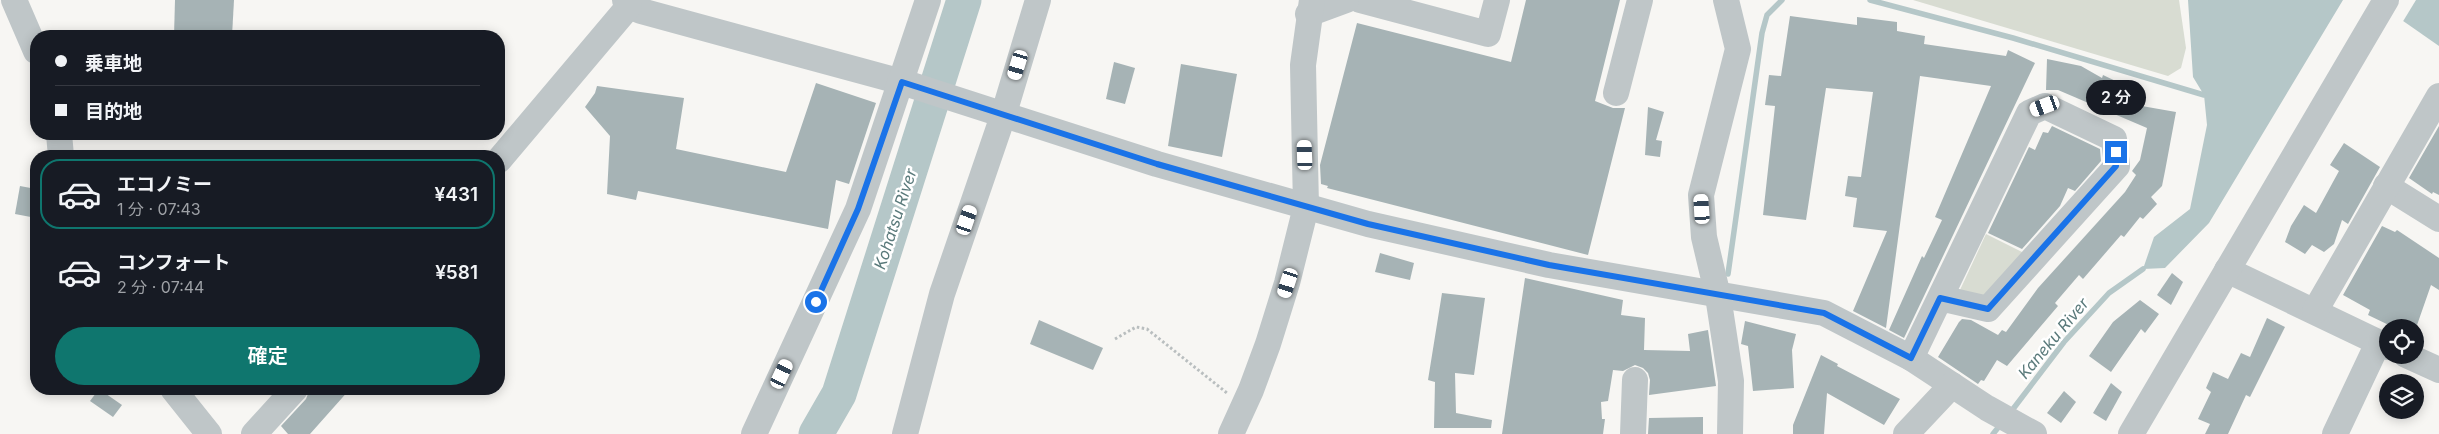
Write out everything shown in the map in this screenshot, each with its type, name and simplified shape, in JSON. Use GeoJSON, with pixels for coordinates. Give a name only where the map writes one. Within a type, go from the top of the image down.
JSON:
{"type":"FeatureCollection","features":[{"type":"Feature","properties":{"kind":"street"},"geometry":{"type":"LineString","coordinates":[[14,0],[30,37]]}},
{"type":"Feature","properties":{"kind":"street"},"geometry":{"type":"LineString","coordinates":[[754,434],[858,209],[910,84],[928,0]]}},
{"type":"Feature","properties":{"kind":"street"},"geometry":{"type":"LineString","coordinates":[[905,434],[993,110],[1038,0]]}},
{"type":"Feature","properties":{"kind":"street"},"geometry":{"type":"LineString","coordinates":[[1231,434],[1251,390],[1268,344],[1288,283],[1306,208],[1303,64],[1310,7],[1346,0]]}},
{"type":"Feature","properties":{"kind":"street"},"geometry":{"type":"LineString","coordinates":[[1374,2],[1441,10],[1488,34],[1497,0]]}},
{"type":"Feature","properties":{"kind":"street"},"geometry":{"type":"LineString","coordinates":[[1616,93],[1640,0]]}},
{"type":"Feature","properties":{"kind":"street"},"geometry":{"type":"LineString","coordinates":[[1726,0],[1738,49],[1701,195],[1704,237],[1718,296],[1732,381],[1730,434]]}},
{"type":"Feature","properties":{"kind":"street"},"geometry":{"type":"LineString","coordinates":[[505,153],[627,3],[640,11],[910,84],[1157,164],[1306,208],[1492,254],[1718,296],[1824,313],[1911,358],[2034,434]]}},
{"type":"Feature","properties":{"kind":"street"},"geometry":{"type":"LineString","coordinates":[[2131,434],[2381,9]]}},
{"type":"Feature","properties":{"kind":"street"},"geometry":{"type":"LineString","coordinates":[[2315,311],[2439,96]]}},
{"type":"Feature","properties":{"kind":"street"},"geometry":{"type":"LineString","coordinates":[[1911,358],[2029,113],[2045,106],[2114,139],[2116,166],[1988,309],[1940,298]]}},
{"type":"Feature","properties":{"kind":"street"},"geometry":{"type":"LineString","coordinates":[[2386,186],[2439,219]]}},
{"type":"Feature","properties":{"kind":"street"},"geometry":{"type":"LineString","coordinates":[[2227,270],[2379,343]]}},
{"type":"Feature","properties":{"kind":"street"},"geometry":{"type":"LineString","coordinates":[[2335,434],[2379,352]]}},
{"type":"Feature","properties":{"kind":"street"},"geometry":{"type":"LineString","coordinates":[[2424,363],[2439,370]]}},
{"type":"Feature","properties":{"kind":"street"},"geometry":{"type":"LineString","coordinates":[[1633,434],[1635,380]]}},
{"type":"Feature","properties":{"kind":"street"},"geometry":{"type":"LineString","coordinates":[[1906,434],[1952,385]]}},
{"type":"Feature","properties":{"kind":"street"},"geometry":{"type":"LineString","coordinates":[[178,395],[209,434]]}},
{"type":"Feature","properties":{"kind":"street"},"geometry":{"type":"LineString","coordinates":[[254,434],[290,395]]}},
{"type":"Feature","properties":{"kind":"path"},"geometry":{"type":"LineString","coordinates":[[1115,339],[1136,327],[1147,329],[1243,406]]}},
{"type":"Feature","properties":{"kind":"shaded area"},"geometry":{"type":"Polygon","coordinates":[[[1913,0],[2179,0],[2186,48],[2181,68],[2168,76],[1913,0]]]}},
{"type":"Feature","properties":{"kind":"shaded area"},"geometry":{"type":"Polygon","coordinates":[[[2188,0],[2343,0],[2209,223],[2165,268],[2143,269],[2154,237],[2190,209],[2207,125],[2204,95],[2193,77],[2188,0]]]}},
{"type":"Feature","properties":{"kind":"shaded area"},"geometry":{"type":"Polygon","coordinates":[[[2373,0],[2439,0],[2439,46],[2373,0]]]}},
{"type":"Feature","properties":{"kind":"shaded area"},"geometry":{"type":"Polygon","coordinates":[[[1986,234],[2030,256],[1982,304],[1960,290],[1986,234]]]}},
{"type":"Feature","properties":{"kind":"pier"},"geometry":{"type":"Polygon","coordinates":[[[2371,0],[2416,0],[2402,23],[2371,0]]]}},
{"type":"Feature","properties":{"kind":"building"},"geometry":{"type":"Polygon","coordinates":[[[175,0],[234,0],[232,30],[174,30],[175,0]]]}},
{"type":"Feature","properties":{"kind":"building"},"geometry":{"type":"Polygon","coordinates":[[[1526,0],[1620,0],[1595,101],[1613,108],[1625,108],[1588,255],[1327,188],[1328,186],[1321,184],[1320,165],[1357,23],[1511,62],[1526,0]]]}},
{"type":"Feature","properties":{"kind":"building"},"geometry":{"type":"Polygon","coordinates":[[[1790,16],[1857,25],[1857,17],[1897,22],[1897,31],[1925,36],[1924,44],[2006,56],[2008,50],[2035,63],[1904,338],[1889,330],[1922,256],[1924,258],[1942,220],[1935,217],[1991,86],[1920,76],[1886,328],[1853,311],[1887,231],[1853,227],[1857,198],[1845,196],[1848,176],[1861,177],[1873,92],[1826,88],[1806,220],[1763,215],[1775,106],[1765,105],[1769,75],[1781,76],[1790,16]]]}},
{"type":"Feature","properties":{"kind":"building"},"geometry":{"type":"Polygon","coordinates":[[[2047,59],[2081,66],[2102,78],[2103,75],[2122,84],[2142,96],[2136,105],[2176,112],[2162,186],[2151,197],[2157,204],[2143,219],[2140,217],[2124,237],[2121,235],[2083,279],[2079,275],[2055,303],[2058,306],[2007,366],[1997,360],[1984,381],[1981,380],[1978,384],[1938,357],[1959,322],[1962,319],[1971,320],[1998,335],[2002,330],[2006,332],[2038,288],[2125,192],[2136,175],[2132,171],[2140,160],[2147,128],[2058,90],[2046,90],[2047,59]]]}},
{"type":"Feature","properties":{"kind":"building"},"geometry":{"type":"Polygon","coordinates":[[[1114,62],[1135,68],[1125,104],[1106,99],[1114,62]]]}},
{"type":"Feature","properties":{"kind":"building"},"geometry":{"type":"Polygon","coordinates":[[[1181,64],[1237,74],[1222,157],[1168,146],[1181,64]]]}},
{"type":"Feature","properties":{"kind":"building"},"geometry":{"type":"Polygon","coordinates":[[[816,83],[876,103],[849,184],[836,180],[828,229],[638,191],[636,200],[607,194],[610,136],[585,107],[595,93],[597,86],[684,98],[676,149],[786,172],[816,83]]]}},
{"type":"Feature","properties":{"kind":"building"},"geometry":{"type":"Polygon","coordinates":[[[1648,107],[1664,112],[1656,140],[1662,141],[1660,157],[1645,155],[1648,107]]]}},
{"type":"Feature","properties":{"kind":"building"},"geometry":{"type":"Polygon","coordinates":[[[2052,126],[2100,149],[2101,161],[2075,191],[2068,188],[2060,206],[2022,249],[1988,233],[2029,147],[2035,150],[2043,132],[2048,133],[2052,126]]]}},
{"type":"Feature","properties":{"kind":"building"},"geometry":{"type":"Polygon","coordinates":[[[2439,126],[2439,195],[2433,192],[2432,194],[2409,178],[2439,126]]]}},
{"type":"Feature","properties":{"kind":"building"},"geometry":{"type":"Polygon","coordinates":[[[2344,143],[2380,167],[2348,224],[2342,220],[2334,244],[2324,252],[2312,245],[2305,254],[2285,242],[2291,226],[2304,205],[2316,213],[2339,171],[2330,165],[2344,143]]]}},
{"type":"Feature","properties":{"kind":"building"},"geometry":{"type":"Polygon","coordinates":[[[20,186],[30,188],[30,217],[15,214],[20,186]]]}},
{"type":"Feature","properties":{"kind":"building"},"geometry":{"type":"Polygon","coordinates":[[[2382,226],[2395,232],[2397,230],[2439,258],[2439,290],[2431,285],[2419,319],[2379,320],[2368,315],[2370,310],[2343,295],[2382,226]]]}},
{"type":"Feature","properties":{"kind":"building"},"geometry":{"type":"Polygon","coordinates":[[[1380,253],[1414,263],[1410,280],[1375,272],[1380,253]]]}},
{"type":"Feature","properties":{"kind":"building"},"geometry":{"type":"Polygon","coordinates":[[[2172,273],[2183,282],[2171,305],[2157,295],[2172,273]]]}},
{"type":"Feature","properties":{"kind":"building"},"geometry":{"type":"Polygon","coordinates":[[[1525,278],[1623,300],[1621,315],[1645,318],[1644,350],[1690,351],[1688,334],[1708,330],[1716,386],[1649,395],[1650,380],[1648,373],[1643,368],[1635,365],[1623,371],[1613,370],[1608,401],[1601,402],[1602,419],[1605,419],[1603,434],[1502,434],[1525,278]]]}},
{"type":"Feature","properties":{"kind":"building"},"geometry":{"type":"Polygon","coordinates":[[[1442,293],[1485,298],[1474,375],[1455,373],[1456,413],[1492,420],[1491,428],[1434,428],[1435,382],[1428,380],[1442,293]]]}},
{"type":"Feature","properties":{"kind":"building"},"geometry":{"type":"Polygon","coordinates":[[[2140,300],[2159,314],[2145,333],[2141,329],[2111,372],[2089,356],[2113,322],[2140,300]]]}},
{"type":"Feature","properties":{"kind":"building"},"geometry":{"type":"Polygon","coordinates":[[[2267,318],[2285,327],[2250,397],[2246,395],[2228,434],[2205,434],[2210,424],[2198,419],[2211,392],[2206,388],[2213,372],[2228,379],[2241,353],[2250,357],[2267,318]]]}},
{"type":"Feature","properties":{"kind":"building"},"geometry":{"type":"Polygon","coordinates":[[[1039,320],[1103,348],[1093,370],[1030,344],[1039,320]]]}},
{"type":"Feature","properties":{"kind":"building"},"geometry":{"type":"Polygon","coordinates":[[[1745,321],[1796,334],[1792,350],[1794,388],[1753,391],[1748,346],[1741,344],[1745,321]]]}},
{"type":"Feature","properties":{"kind":"building"},"geometry":{"type":"Polygon","coordinates":[[[1821,355],[1838,364],[1837,366],[1900,399],[1884,425],[1827,393],[1824,434],[1793,434],[1793,425],[1821,355]]]}},
{"type":"Feature","properties":{"kind":"building"},"geometry":{"type":"Polygon","coordinates":[[[2111,383],[2122,392],[2106,421],[2093,413],[2111,383]]]}},
{"type":"Feature","properties":{"kind":"building"},"geometry":{"type":"Polygon","coordinates":[[[2064,391],[2076,402],[2061,423],[2047,413],[2064,391]]]}},
{"type":"Feature","properties":{"kind":"building"},"geometry":{"type":"Polygon","coordinates":[[[94,395],[108,395],[122,405],[113,417],[90,401],[94,395]]]}},
{"type":"Feature","properties":{"kind":"building"},"geometry":{"type":"Polygon","coordinates":[[[308,395],[345,395],[310,434],[288,434],[281,426],[308,395]]]}},
{"type":"Feature","properties":{"kind":"building"},"geometry":{"type":"Polygon","coordinates":[[[1703,417],[1703,434],[1648,434],[1649,418],[1703,417]]]}},
{"type":"Feature","properties":{"kind":"waterway","name":"Kohatsu River"},"geometry":{"type":"LineString","coordinates":[[816,434],[839,394],[964,0]]}},
{"type":"Feature","properties":{"kind":"waterway"},"geometry":{"type":"LineString","coordinates":[[1728,274],[1762,33],[1767,15],[1782,0]]}},
{"type":"Feature","properties":{"kind":"waterway"},"geometry":{"type":"LineString","coordinates":[[1870,0],[2013,38],[2204,95]]}},
{"type":"Feature","properties":{"kind":"waterway","name":"Kaneku River"},"geometry":{"type":"LineString","coordinates":[[2010,413],[2064,342],[2109,293],[2143,269]]}},
{"type":"Feature","properties":{"kind":"waterway","name":"Kaneku River"},"geometry":{"type":"LineString","coordinates":[[1993,434],[2001,424]]}},
{"type":"Feature","properties":{"kind":"route"},"geometry":{"type":"LineString","coordinates":[[816,302],[858,209],[902,82],[1157,164],[1306,208],[1368,224],[1492,254],[1718,296],[1824,313],[1911,358],[1940,298],[1988,309],[2116,166],[2116,152]]}}]}
